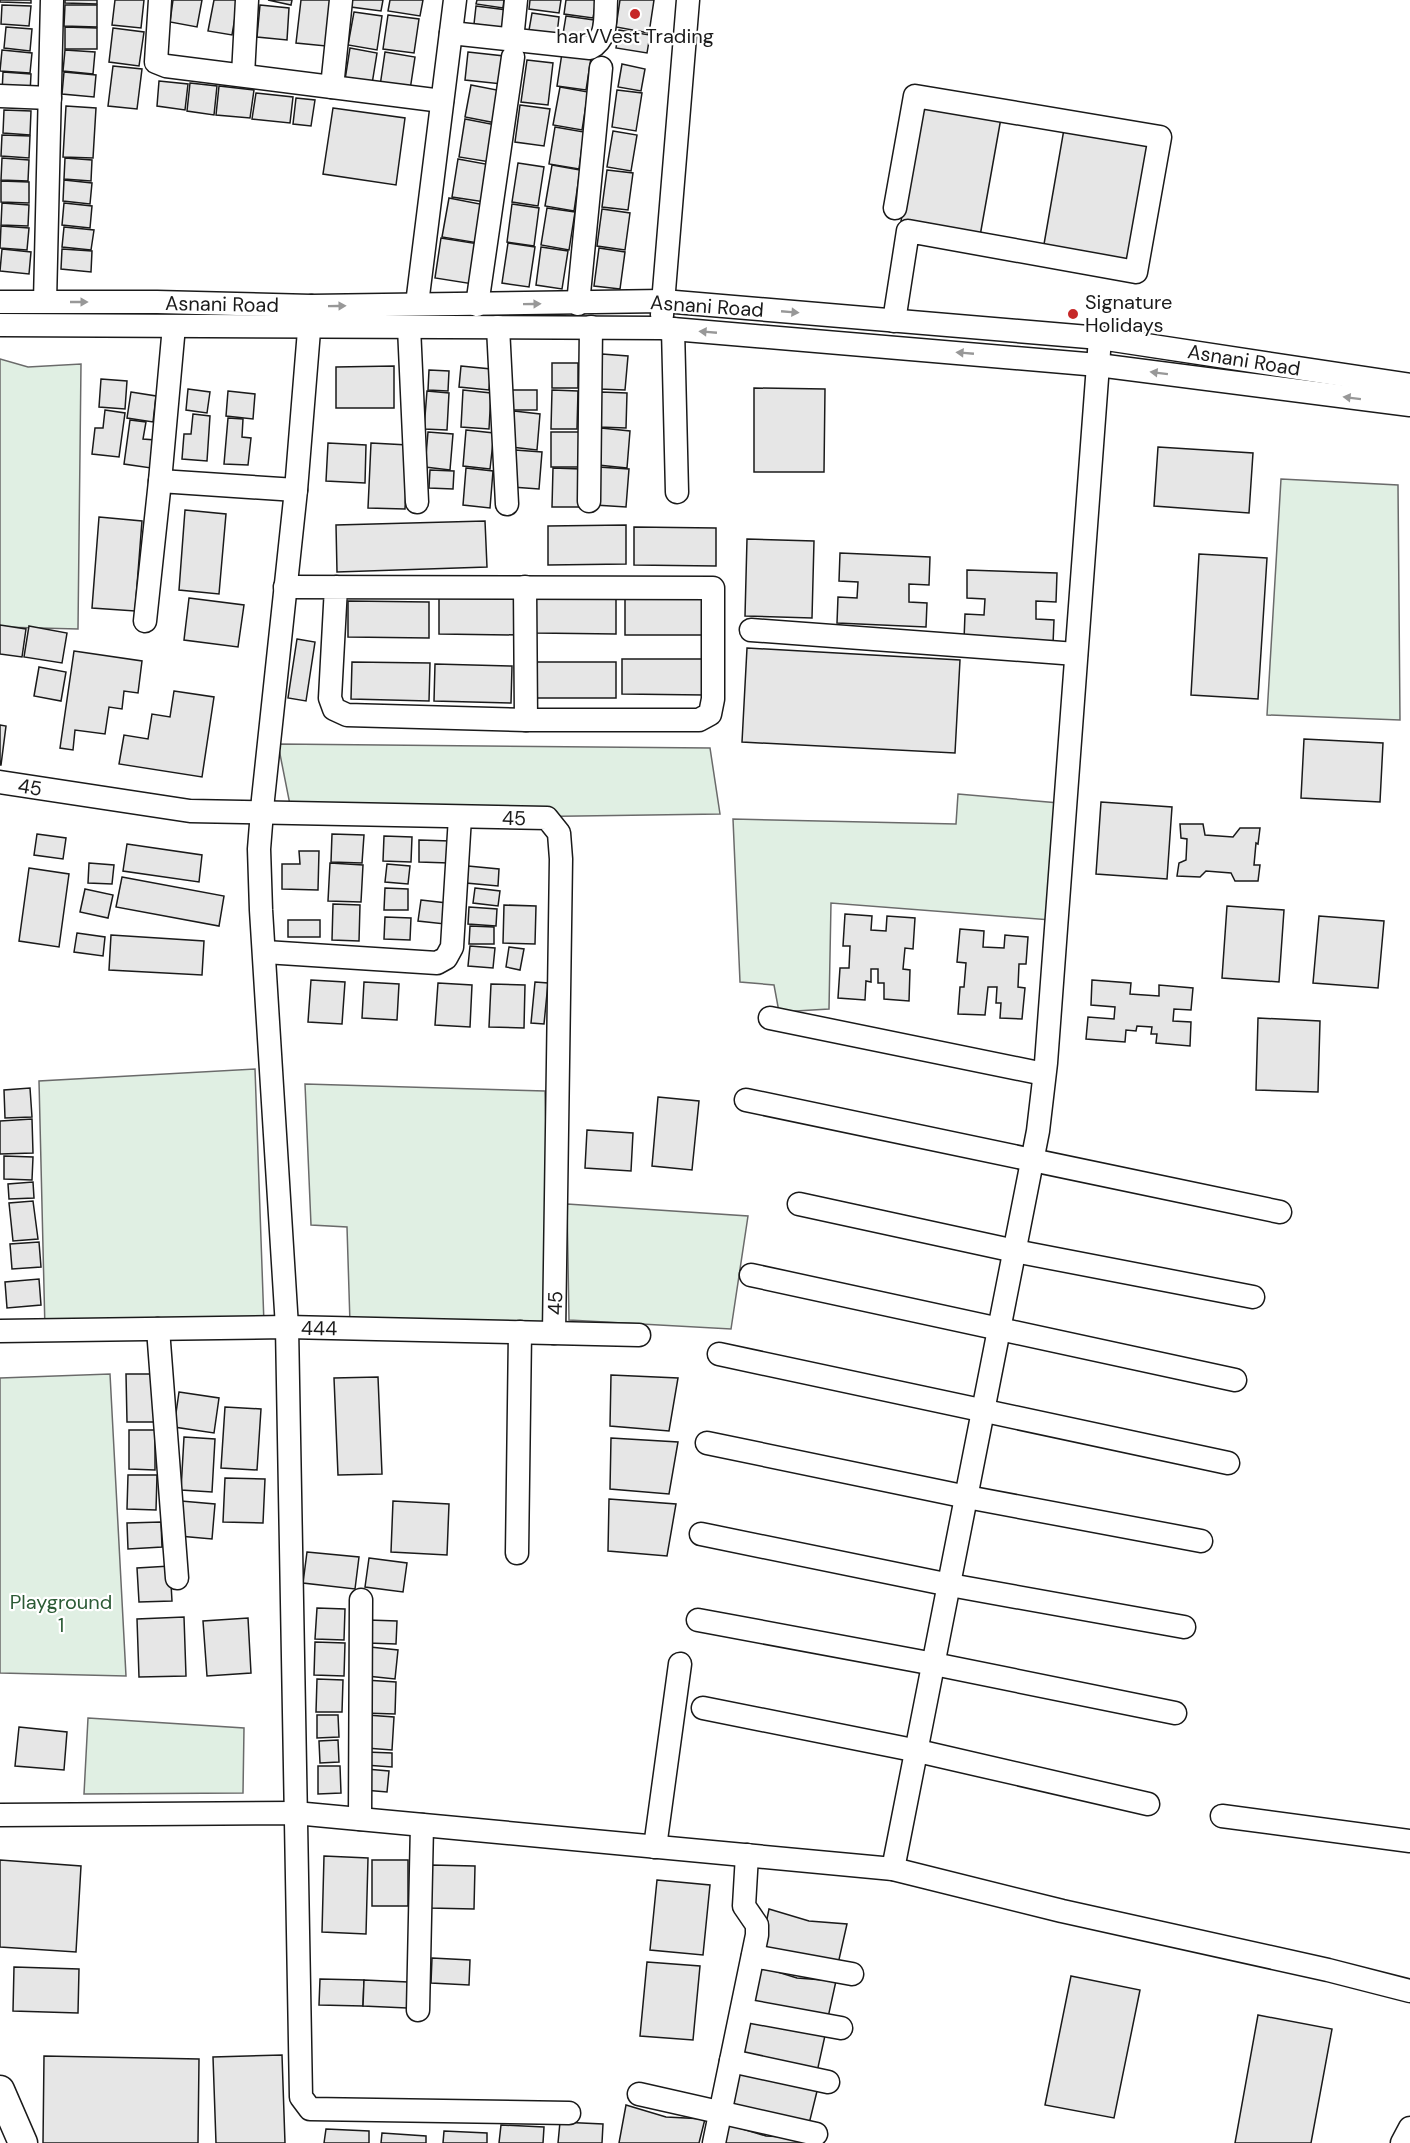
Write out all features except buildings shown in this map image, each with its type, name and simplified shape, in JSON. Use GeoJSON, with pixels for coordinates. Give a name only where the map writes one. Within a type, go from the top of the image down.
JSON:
{"type":"FeatureCollection","features":[{"type":"Feature","properties":{"kind":"main road"},"geometry":{"type":"LineString","coordinates":[[0,2090],[23,2143]]}},
{"type":"Feature","properties":{"kind":"street"},"geometry":{"type":"LineString","coordinates":[[45,302],[52,0]]}},
{"type":"Feature","properties":{"kind":"street"},"geometry":{"type":"LineString","coordinates":[[160,0],[156,62],[166,66],[442,101]]}},
{"type":"Feature","properties":{"kind":"street"},"geometry":{"type":"LineString","coordinates":[[243,75],[247,0]]}},
{"type":"Feature","properties":{"kind":"street"},"geometry":{"type":"LineString","coordinates":[[332,87],[341,0]]}},
{"type":"Feature","properties":{"kind":"street"},"geometry":{"type":"LineString","coordinates":[[417,304],[455,0]]}},
{"type":"Feature","properties":{"kind":"street"},"geometry":{"type":"LineString","coordinates":[[477,305],[513,49],[516,0]]}},
{"type":"Feature","properties":{"kind":"street"},"geometry":{"type":"LineString","coordinates":[[451,33],[513,49],[590,48],[603,38],[606,0]]}},
{"type":"Feature","properties":{"kind":"street"},"geometry":{"type":"LineString","coordinates":[[677,492],[667,328],[663,302],[688,0]]}},
{"type":"Feature","properties":{"kind":"street"},"geometry":{"type":"LineString","coordinates":[[578,304],[601,68]]}},
{"type":"Feature","properties":{"kind":"street"},"geometry":{"type":"LineString","coordinates":[[0,96],[50,98]]}},
{"type":"Feature","properties":{"kind":"street"},"geometry":{"type":"LineString","coordinates":[[894,321],[909,231],[1136,272],[1160,137],[915,96],[895,208]]}},
{"type":"Feature","properties":{"kind":"street","name":"Asnani Road"},"geometry":{"type":"LineString","coordinates":[[0,302],[45,302],[310,316],[409,327],[667,328],[1098,365],[1410,405]]}},
{"type":"Feature","properties":{"kind":"street","name":"Asnani Road"},"geometry":{"type":"LineString","coordinates":[[0,325],[174,326],[310,316],[417,304],[663,302],[1100,338],[1410,385]]}},
{"type":"Feature","properties":{"kind":"street"},"geometry":{"type":"LineString","coordinates":[[310,316],[296,490],[259,849],[287,1327],[301,2097],[310,2109],[569,2113]]}},
{"type":"Feature","properties":{"kind":"street"},"geometry":{"type":"LineString","coordinates":[[145,621],[174,326]]}},
{"type":"Feature","properties":{"kind":"street"},"geometry":{"type":"LineString","coordinates":[[409,327],[417,502]]}},
{"type":"Feature","properties":{"kind":"street"},"geometry":{"type":"LineString","coordinates":[[498,327],[507,504]]}},
{"type":"Feature","properties":{"kind":"street"},"geometry":{"type":"LineString","coordinates":[[589,501],[591,327]]}},
{"type":"Feature","properties":{"kind":"street"},"geometry":{"type":"LineString","coordinates":[[893,1869],[1038,1131],[1100,338]]}},
{"type":"Feature","properties":{"kind":"street"},"geometry":{"type":"LineString","coordinates":[[160,481],[296,490]]}},
{"type":"Feature","properties":{"kind":"street"},"geometry":{"type":"LineString","coordinates":[[285,587],[336,587],[525,587],[713,588],[710,714],[699,720],[526,720],[347,716],[334,709],[330,698],[336,587]]}},
{"type":"Feature","properties":{"kind":"street"},"geometry":{"type":"LineString","coordinates":[[525,587],[526,720]]}},
{"type":"Feature","properties":{"kind":"street"},"geometry":{"type":"LineString","coordinates":[[751,630],[1076,654]]}},
{"type":"Feature","properties":{"kind":"street","name":"45"},"geometry":{"type":"LineString","coordinates":[[0,782],[190,811],[547,818],[559,833],[561,859],[554,1333]]}},
{"type":"Feature","properties":{"kind":"street"},"geometry":{"type":"LineString","coordinates":[[264,952],[437,963],[446,958],[452,947],[460,817]]}},
{"type":"Feature","properties":{"kind":"street"},"geometry":{"type":"LineString","coordinates":[[770,1018],[1044,1074]]}},
{"type":"Feature","properties":{"kind":"street"},"geometry":{"type":"LineString","coordinates":[[746,1100],[1280,1212]]}},
{"type":"Feature","properties":{"kind":"street"},"geometry":{"type":"LineString","coordinates":[[799,1204],[1015,1251],[1253,1297]]}},
{"type":"Feature","properties":{"kind":"street"},"geometry":{"type":"LineString","coordinates":[[751,1275],[1236,1380]]}},
{"type":"Feature","properties":{"kind":"street","name":"444"},"geometry":{"type":"LineString","coordinates":[[0,1331],[287,1327],[639,1335]]}},
{"type":"Feature","properties":{"kind":"street"},"geometry":{"type":"LineString","coordinates":[[158,1329],[177,1578]]}},
{"type":"Feature","properties":{"kind":"street"},"geometry":{"type":"LineString","coordinates":[[517,1553],[520,1332]]}},
{"type":"Feature","properties":{"kind":"street"},"geometry":{"type":"LineString","coordinates":[[718,1354],[1228,1463]]}},
{"type":"Feature","properties":{"kind":"street"},"geometry":{"type":"LineString","coordinates":[[707,1443],[967,1497],[1201,1542]]}},
{"type":"Feature","properties":{"kind":"street"},"geometry":{"type":"LineString","coordinates":[[701,1534],[950,1585],[1184,1627]]}},
{"type":"Feature","properties":{"kind":"street"},"geometry":{"type":"LineString","coordinates":[[360,1819],[361,1600]]}},
{"type":"Feature","properties":{"kind":"street"},"geometry":{"type":"LineString","coordinates":[[698,1620],[934,1664],[1175,1713]]}},
{"type":"Feature","properties":{"kind":"street"},"geometry":{"type":"LineString","coordinates":[[655,1847],[680,1664]]}},
{"type":"Feature","properties":{"kind":"street"},"geometry":{"type":"LineString","coordinates":[[703,1708],[918,1751],[1148,1804]]}},
{"type":"Feature","properties":{"kind":"street"},"geometry":{"type":"LineString","coordinates":[[0,1815],[295,1813],[893,1869],[1062,1911],[1328,1970],[1410,1991]]}},
{"type":"Feature","properties":{"kind":"street"},"geometry":{"type":"LineString","coordinates":[[1222,1816],[1410,1841]]}},
{"type":"Feature","properties":{"kind":"street"},"geometry":{"type":"LineString","coordinates":[[418,2010],[422,1825]]}},
{"type":"Feature","properties":{"kind":"street"},"geometry":{"type":"LineString","coordinates":[[714,2143],[753,1956],[757,1925],[744,1906],[747,1856]]}},
{"type":"Feature","properties":{"kind":"street"},"geometry":{"type":"LineString","coordinates":[[753,1956],[852,1974]]}},
{"type":"Feature","properties":{"kind":"street"},"geometry":{"type":"LineString","coordinates":[[742,2010],[841,2028]]}},
{"type":"Feature","properties":{"kind":"street"},"geometry":{"type":"LineString","coordinates":[[731,2061],[828,2082]]}},
{"type":"Feature","properties":{"kind":"street"},"geometry":{"type":"LineString","coordinates":[[639,2094],[816,2134]]}},
{"type":"Feature","properties":{"kind":"street"},"geometry":{"type":"LineString","coordinates":[[1402,2143],[1410,2128]]}},
{"type":"Feature","properties":{"kind":"green space"},"geometry":{"type":"Polygon","coordinates":[[[0,359],[28,367],[81,364],[78,629],[0,627],[0,359]]]}},
{"type":"Feature","properties":{"kind":"green space"},"geometry":{"type":"Polygon","coordinates":[[[1281,479],[1398,485],[1400,720],[1267,715],[1281,479]]]}},
{"type":"Feature","properties":{"kind":"green space"},"geometry":{"type":"Polygon","coordinates":[[[278,744],[710,748],[720,814],[293,820],[278,744]]]}},
{"type":"Feature","properties":{"kind":"green space"},"geometry":{"type":"Polygon","coordinates":[[[958,794],[1059,803],[1051,920],[831,903],[829,1009],[779,1012],[774,985],[740,982],[733,819],[956,824],[958,794]]]}},
{"type":"Feature","properties":{"kind":"green space"},"geometry":{"type":"Polygon","coordinates":[[[255,1069],[264,1324],[45,1330],[39,1081],[255,1069]]]}},
{"type":"Feature","properties":{"kind":"green space"},"geometry":{"type":"Polygon","coordinates":[[[305,1084],[545,1091],[551,1327],[350,1323],[347,1227],[311,1225],[305,1084]]]}},
{"type":"Feature","properties":{"kind":"green space"},"geometry":{"type":"Polygon","coordinates":[[[567,1204],[748,1216],[731,1329],[569,1320],[567,1204]]]}},
{"type":"Feature","properties":{"kind":"green space","name":"Playground 1"},"geometry":{"type":"Polygon","coordinates":[[[110,1374],[126,1676],[0,1673],[0,1378],[110,1374]]]}},
{"type":"Feature","properties":{"kind":"green space"},"geometry":{"type":"Polygon","coordinates":[[[88,1718],[244,1728],[243,1793],[84,1794],[88,1718]]]}},
{"type":"Feature","properties":{"kind":"place","name":"harVVest Trading"},"geometry":{"type":"Point","coordinates":[635,14]}},
{"type":"Feature","properties":{"kind":"place","name":"Signature Holidays"},"geometry":{"type":"Point","coordinates":[1073,314]}}]}
